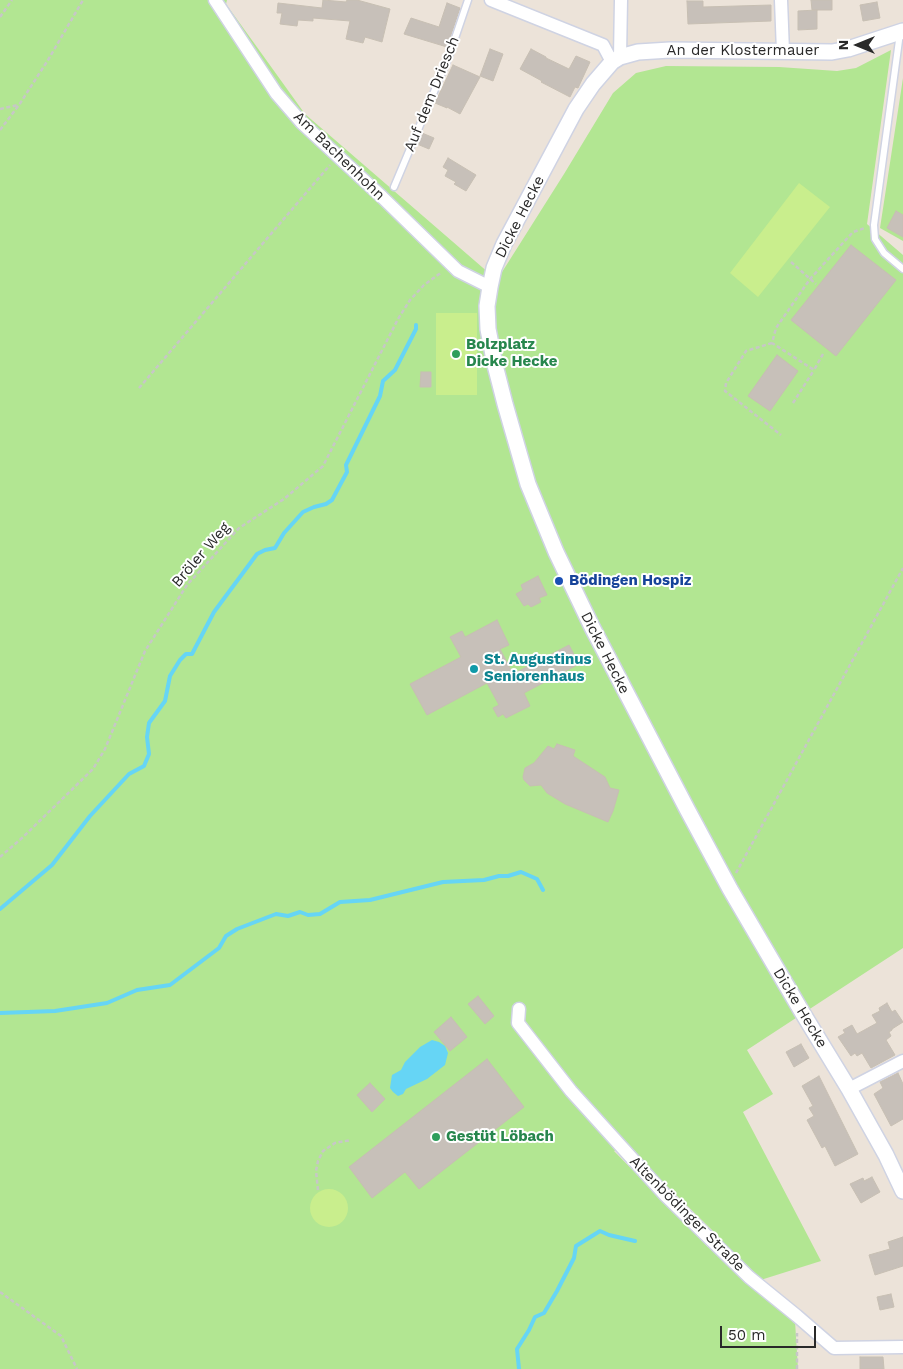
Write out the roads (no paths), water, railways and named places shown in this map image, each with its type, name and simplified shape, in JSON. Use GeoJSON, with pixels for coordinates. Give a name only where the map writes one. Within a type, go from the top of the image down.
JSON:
{"type":"FeatureCollection","features":[{"type":"Feature","properties":{"kind":"street","name":"Am Bachenhohn"},"geometry":{"type":"LineString","coordinates":[[215,0],[276,93],[302,123],[458,271],[490,287]]}},
{"type":"Feature","properties":{"kind":"street"},"geometry":{"type":"LineString","coordinates":[[491,0],[603,45],[616,60]]}},
{"type":"Feature","properties":{"kind":"street"},"geometry":{"type":"LineString","coordinates":[[616,60],[621,0]]}},
{"type":"Feature","properties":{"kind":"street"},"geometry":{"type":"LineString","coordinates":[[782,0],[783,52]]}},
{"type":"Feature","properties":{"kind":"street","name":"An der Klostermauer"},"geometry":{"type":"LineString","coordinates":[[616,60],[638,52],[670,50],[832,52],[901,32]]}},
{"type":"Feature","properties":{"kind":"street","name":"Dicke Hecke"},"geometry":{"type":"LineString","coordinates":[[616,60],[589,90],[576,109],[504,244],[494,268],[487,306],[488,329],[495,365],[531,493],[556,552],[592,627],[730,889],[849,1089],[886,1155],[903,1191]]}},
{"type":"Feature","properties":{"kind":"street","name":"Altenbödinger Straße"},"geometry":{"type":"LineString","coordinates":[[519,1009],[518,1023],[570,1090],[666,1196],[749,1277],[834,1348],[903,1347]]}},
{"type":"Feature","properties":{"kind":"street"},"geometry":{"type":"LineString","coordinates":[[849,1089],[903,1061]]}},
{"type":"Feature","properties":{"kind":"lane","name":"Auf dem Driesch"},"geometry":{"type":"LineString","coordinates":[[394,187],[449,56],[468,0]]}},
{"type":"Feature","properties":{"kind":"lane"},"geometry":{"type":"LineString","coordinates":[[901,32],[874,225],[875,239],[884,253],[903,269]]}},
{"type":"Feature","properties":{"kind":"water"},"geometry":{"type":"Polygon","coordinates":[[[432,1040],[445,1046],[448,1053],[445,1065],[427,1079],[406,1089],[403,1094],[398,1096],[390,1088],[392,1075],[401,1070],[405,1062],[420,1047],[432,1040]]]}},
{"type":"Feature","properties":{"kind":"waterway"},"geometry":{"type":"LineString","coordinates":[[0,909],[52,865],[90,816],[129,774],[144,766],[149,754],[147,737],[149,723],[165,701],[170,676],[180,660],[186,654],[192,654],[214,612],[257,554],[275,548],[284,533],[303,512],[332,500],[347,472],[346,465],[380,396],[383,381],[395,370],[416,329],[416,325]]}},
{"type":"Feature","properties":{"kind":"waterway"},"geometry":{"type":"LineString","coordinates":[[0,1013],[55,1011],[107,1003],[137,990],[170,985],[219,948],[226,936],[237,929],[276,914],[288,916],[300,912],[308,915],[320,914],[340,902],[370,900],[443,882],[484,880],[521,872],[537,879],[543,890]]}},
{"type":"Feature","properties":{"kind":"waterway"},"geometry":{"type":"LineString","coordinates":[[519,1369],[517,1349],[535,1317],[544,1313],[557,1291],[574,1258],[576,1246],[600,1231],[635,1241]]}},
{"type":"Feature","properties":{"kind":"place","name":"Bolzplatz Dicke Hecke"},"geometry":{"type":"Point","coordinates":[456,354]}},
{"type":"Feature","properties":{"kind":"place","name":"Bödingen Hospiz"},"geometry":{"type":"Point","coordinates":[559,581]}},
{"type":"Feature","properties":{"kind":"place","name":"St. Augustinus Seniorenhaus"},"geometry":{"type":"Point","coordinates":[474,669]}},
{"type":"Feature","properties":{"kind":"place","name":"Gestüt Löbach"},"geometry":{"type":"Point","coordinates":[436,1137]}}]}
